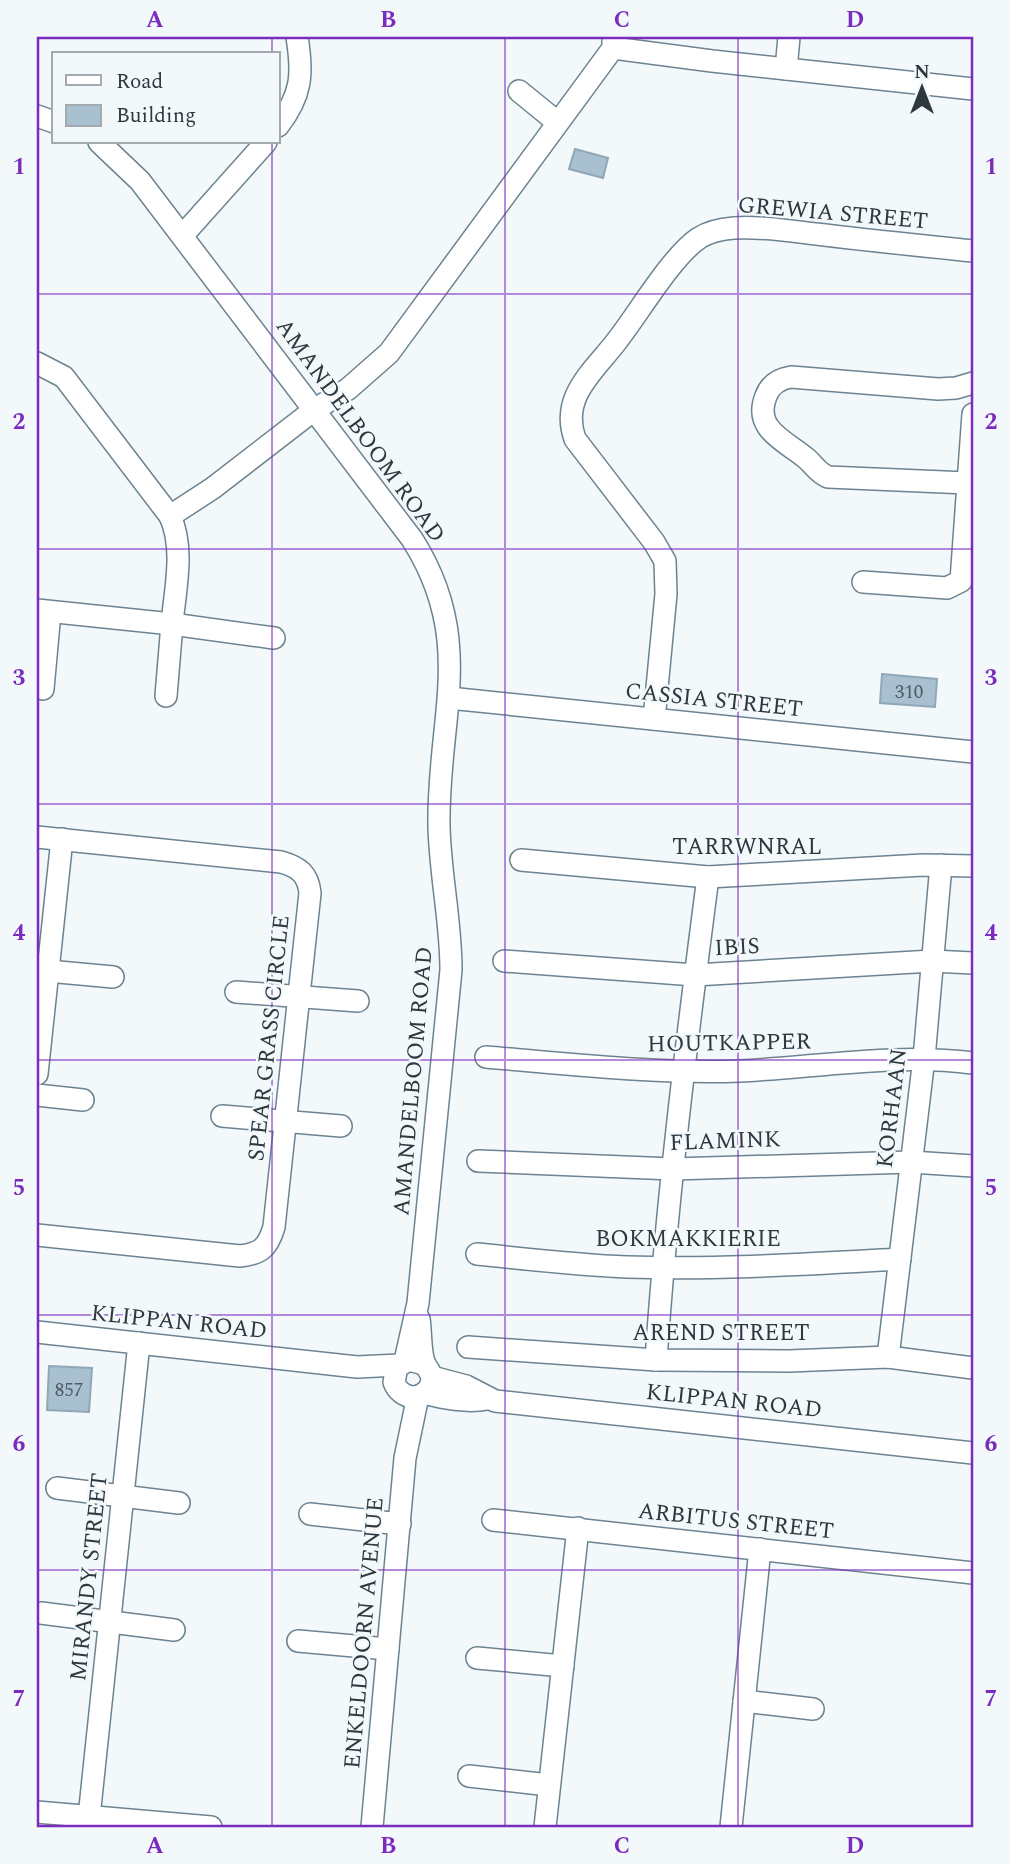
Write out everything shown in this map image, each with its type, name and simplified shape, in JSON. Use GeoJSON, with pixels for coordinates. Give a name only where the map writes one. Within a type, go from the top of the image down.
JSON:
{"type":"FeatureCollection","features":[{"type":"Feature","properties":{"kind":"street"},"geometry":{"type":"LineString","coordinates":[[280,122],[298,95],[298,37]]}},
{"type":"Feature","properties":{"kind":"street"},"geometry":{"type":"LineString","coordinates":[[786,69],[789,37]]}},
{"type":"Feature","properties":{"kind":"street"},"geometry":{"type":"LineString","coordinates":[[170,516],[214,488],[314,410],[348,388],[389,353],[613,42],[786,69],[973,89]]}},
{"type":"Feature","properties":{"kind":"street"},"geometry":{"type":"LineString","coordinates":[[519,91],[557,122]]}},
{"type":"Feature","properties":{"kind":"street","name":"AMANDELBOOM ROAD"},"geometry":{"type":"LineString","coordinates":[[101,144],[140,181],[183,235],[425,559],[446,617],[450,651],[449,698],[439,824],[450,918],[451,970],[412,1379]]}},
{"type":"Feature","properties":{"kind":"street"},"geometry":{"type":"LineString","coordinates":[[183,235],[264,144]]}},
{"type":"Feature","properties":{"kind":"street","name":"GREWIA STREET"},"geometry":{"type":"LineString","coordinates":[[654,719],[666,568],[654,542],[575,439],[571,422],[572,405],[587,375],[615,343],[680,256],[697,239],[716,230],[761,228],[973,251]]}},
{"type":"Feature","properties":{"kind":"street"},"geometry":{"type":"LineString","coordinates":[[37,363],[64,377],[170,516],[178,542],[166,696]]}},
{"type":"Feature","properties":{"kind":"street"},"geometry":{"type":"LineString","coordinates":[[967,483],[828,477],[772,433],[766,425],[762,410],[773,385],[791,377],[939,389],[973,383]]}},
{"type":"Feature","properties":{"kind":"street"},"geometry":{"type":"LineString","coordinates":[[863,582],[947,588],[961,581],[973,414]]}},
{"type":"Feature","properties":{"kind":"street"},"geometry":{"type":"LineString","coordinates":[[43,689],[43,611],[274,638]]}},
{"type":"Feature","properties":{"kind":"street","name":"CASSIA STREET"},"geometry":{"type":"LineString","coordinates":[[449,698],[973,752]]}},
{"type":"Feature","properties":{"kind":"street","name":"SPEAR GRASS CIRCLE"},"geometry":{"type":"LineString","coordinates":[[37,836],[262,858],[293,865],[302,870],[310,893],[274,1227],[270,1240],[258,1253],[240,1256],[37,1235]]}},
{"type":"Feature","properties":{"kind":"street"},"geometry":{"type":"LineString","coordinates":[[37,1074],[42,971],[62,839]]}},
{"type":"Feature","properties":{"kind":"street","name":"TARRWNRAL"},"geometry":{"type":"LineString","coordinates":[[521,860],[708,877],[941,865],[973,866]]}},
{"type":"Feature","properties":{"kind":"street","name":"KORHAAN"},"geometry":{"type":"LineString","coordinates":[[888,1357],[924,1058],[941,865]]}},
{"type":"Feature","properties":{"kind":"street"},"geometry":{"type":"LineString","coordinates":[[656,1360],[682,1071],[708,877]]}},
{"type":"Feature","properties":{"kind":"street","name":"IBIS"},"geometry":{"type":"LineString","coordinates":[[504,961],[695,975],[932,961],[973,963]]}},
{"type":"Feature","properties":{"kind":"street"},"geometry":{"type":"LineString","coordinates":[[42,971],[113,977]]}},
{"type":"Feature","properties":{"kind":"street"},"geometry":{"type":"LineString","coordinates":[[236,992],[358,1001]]}},
{"type":"Feature","properties":{"kind":"street","name":"HOUTKAPPER"},"geometry":{"type":"LineString","coordinates":[[486,1057],[643,1071],[739,1071],[924,1058],[973,1063]]}},
{"type":"Feature","properties":{"kind":"street"},"geometry":{"type":"LineString","coordinates":[[37,1095],[83,1100]]}},
{"type":"Feature","properties":{"kind":"street"},"geometry":{"type":"LineString","coordinates":[[222,1116],[341,1126]]}},
{"type":"Feature","properties":{"kind":"street","name":"FLAMINK"},"geometry":{"type":"LineString","coordinates":[[478,1161],[673,1169],[911,1162],[973,1166]]}},
{"type":"Feature","properties":{"kind":"street","name":"BOKMAKKIERIE"},"geometry":{"type":"LineString","coordinates":[[477,1254],[599,1265],[663,1267],[900,1259]]}},
{"type":"Feature","properties":{"kind":"street","name":"KLIPPAN ROAD"},"geometry":{"type":"LineString","coordinates":[[37,1332],[357,1367],[412,1379],[466,1386],[489,1398],[973,1452]]}},
{"type":"Feature","properties":{"kind":"street","name":"MIRANDY STREET"},"geometry":{"type":"LineString","coordinates":[[89,1817],[139,1343]]}},
{"type":"Feature","properties":{"kind":"street","name":"AREND STREET"},"geometry":{"type":"LineString","coordinates":[[468,1348],[656,1360],[789,1361],[888,1357],[973,1368]]}},
{"type":"Feature","properties":{"kind":"street","name":"ENKELDOORN AVENUE"},"geometry":{"type":"LineString","coordinates":[[372,1827],[412,1379]]}},
{"type":"Feature","properties":{"kind":"street"},"geometry":{"type":"LineString","coordinates":[[57,1488],[179,1503]]}},
{"type":"Feature","properties":{"kind":"street"},"geometry":{"type":"LineString","coordinates":[[310,1514],[400,1524]]}},
{"type":"Feature","properties":{"kind":"street","name":"ARBITUS STREET"},"geometry":{"type":"LineString","coordinates":[[493,1520],[973,1573]]}},
{"type":"Feature","properties":{"kind":"street"},"geometry":{"type":"LineString","coordinates":[[545,1827],[578,1528]]}},
{"type":"Feature","properties":{"kind":"street"},"geometry":{"type":"LineString","coordinates":[[731,1827],[761,1549]]}},
{"type":"Feature","properties":{"kind":"street"},"geometry":{"type":"LineString","coordinates":[[41,1613],[174,1630]]}},
{"type":"Feature","properties":{"kind":"street"},"geometry":{"type":"LineString","coordinates":[[298,1641],[388,1649]]}},
{"type":"Feature","properties":{"kind":"street"},"geometry":{"type":"LineString","coordinates":[[477,1658],[563,1666]]}},
{"type":"Feature","properties":{"kind":"street"},"geometry":{"type":"LineString","coordinates":[[744,1701],[813,1710]]}},
{"type":"Feature","properties":{"kind":"street"},"geometry":{"type":"LineString","coordinates":[[469,1776],[550,1785]]}},
{"type":"Feature","properties":{"kind":"street"},"geometry":{"type":"LineString","coordinates":[[37,1812],[211,1827]]}},
{"type":"Feature","properties":{"kind":"building"},"geometry":{"type":"Polygon","coordinates":[[[575,149],[608,158],[603,178],[569,169],[575,149]]]}},
{"type":"Feature","properties":{"kind":"building"},"geometry":{"type":"Polygon","coordinates":[[[882,674],[937,679],[935,707],[880,703],[882,674]]]}},
{"type":"Feature","properties":{"kind":"building"},"geometry":{"type":"Polygon","coordinates":[[[49,1366],[92,1368],[89,1412],[47,1410],[49,1366]]]}}]}
